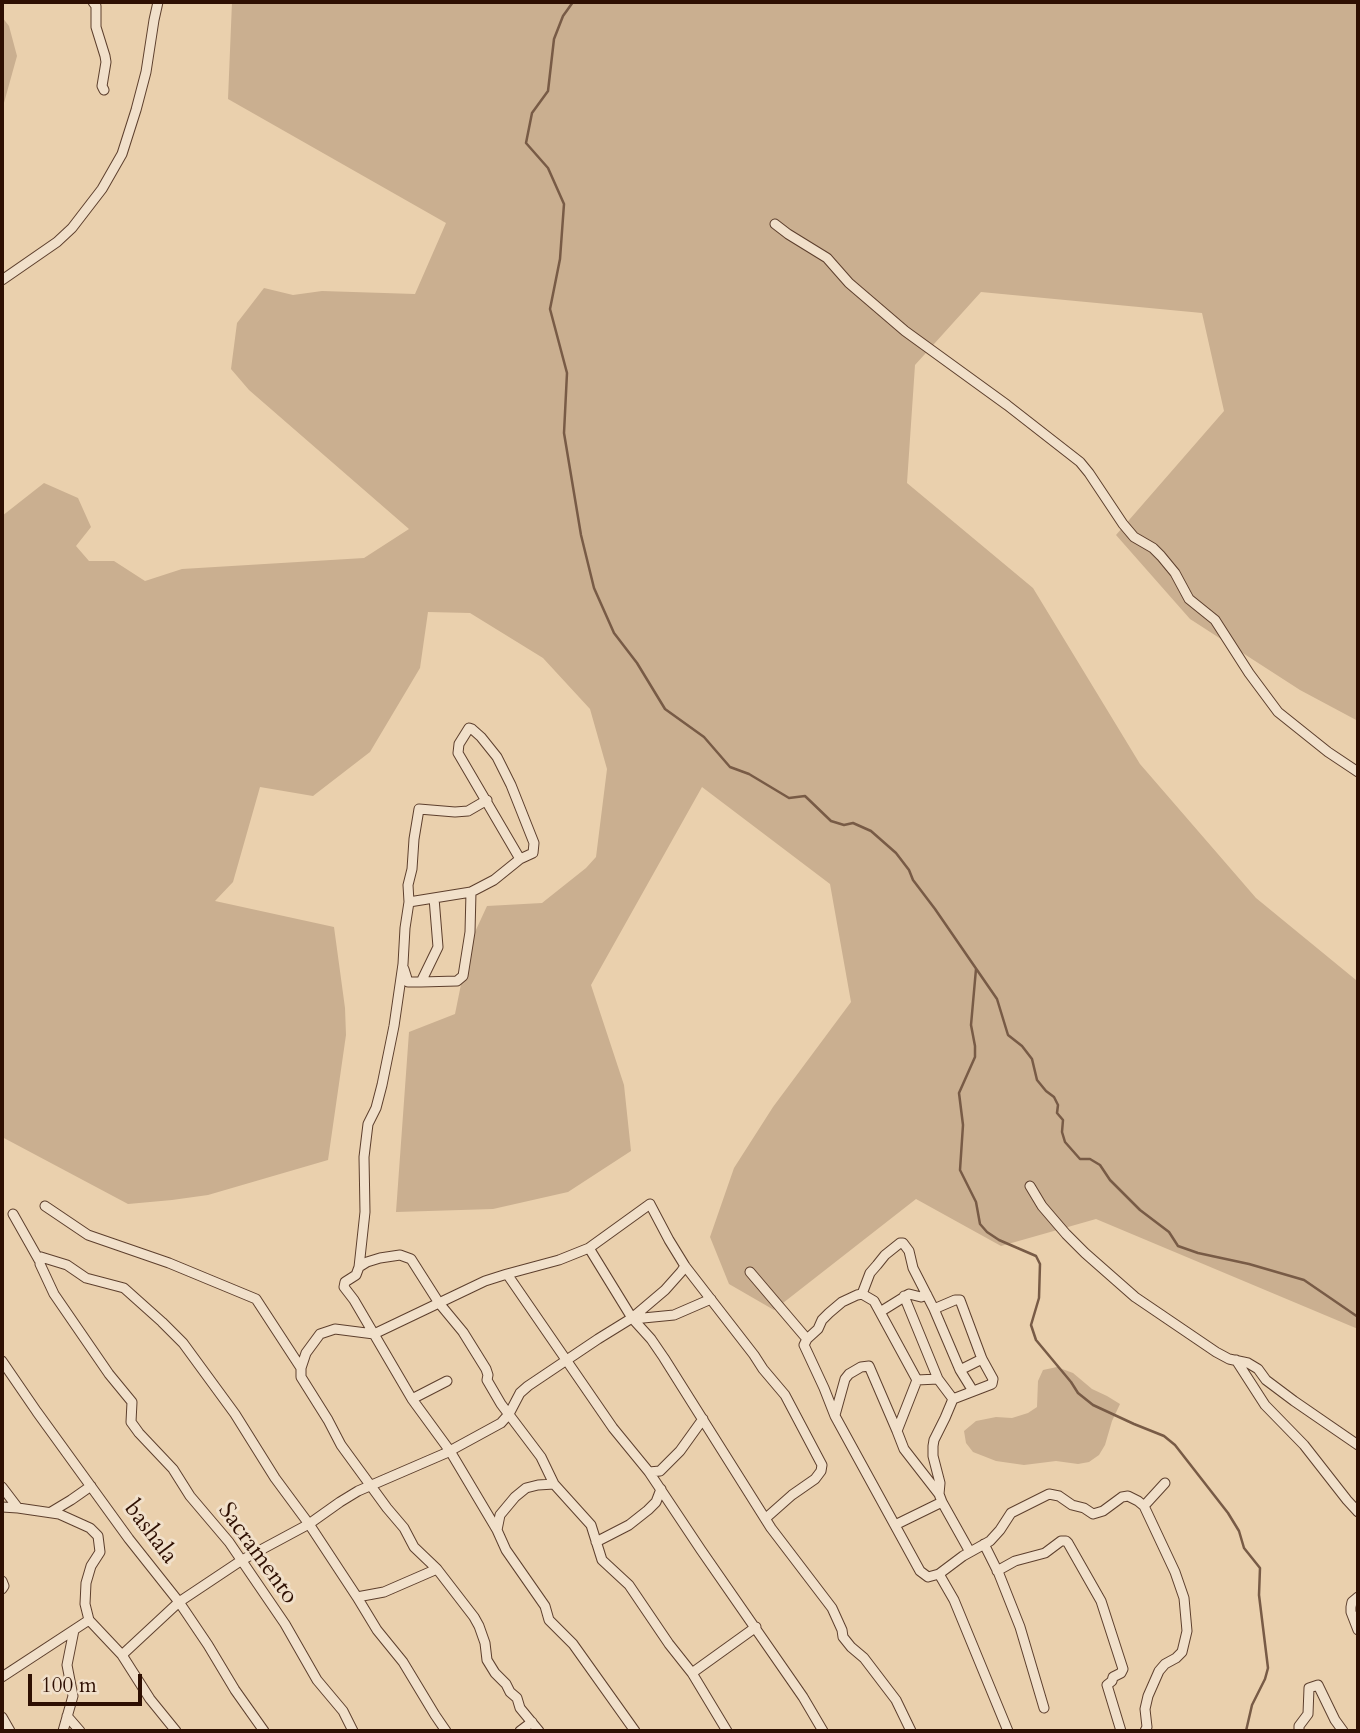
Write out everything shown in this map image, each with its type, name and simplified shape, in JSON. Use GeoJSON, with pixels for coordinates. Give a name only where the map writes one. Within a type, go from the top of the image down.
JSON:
{"type":"FeatureCollection","features":[{"type":"Feature","properties":{"kind":"street"},"geometry":{"type":"LineString","coordinates":[[93,2],[96,6],[96,27],[106,62],[102,86],[104,90]]}},
{"type":"Feature","properties":{"kind":"street"},"geometry":{"type":"LineString","coordinates":[[2,280],[57,242],[72,228],[102,189],[122,154],[146,72],[158,2]]}},
{"type":"Feature","properties":{"kind":"street"},"geometry":{"type":"LineString","coordinates":[[775,223],[827,258],[849,283],[905,331],[1080,462],[1134,537],[1161,556],[1175,573],[1189,599],[1215,620],[1278,712],[1358,772]]}},
{"type":"Feature","properties":{"kind":"street"},"geometry":{"type":"LineString","coordinates":[[409,902],[471,892],[533,853],[534,843],[497,757],[481,737],[469,728],[459,744],[458,753],[520,859]]}},
{"type":"Feature","properties":{"kind":"street"},"geometry":{"type":"LineString","coordinates":[[486,800],[468,811],[419,809],[408,885],[403,964],[394,1026],[376,1108],[368,1124],[364,1157],[365,1212],[359,1267],[356,1275],[345,1282],[344,1287],[412,1399],[450,1451],[506,1550],[545,1606],[548,1620],[573,1644],[635,1731]]}},
{"type":"Feature","properties":{"kind":"street"},"geometry":{"type":"LineString","coordinates":[[403,964],[408,982],[457,981],[463,976],[470,932],[471,892]]}},
{"type":"Feature","properties":{"kind":"street"},"geometry":{"type":"LineString","coordinates":[[421,982],[438,947],[434,898]]}},
{"type":"Feature","properties":{"kind":"street"},"geometry":{"type":"LineString","coordinates":[[1030,1186],[1051,1217],[1076,1245],[1135,1297],[1216,1352],[1258,1369],[1266,1380],[1358,1445]]}},
{"type":"Feature","properties":{"kind":"street"},"geometry":{"type":"LineString","coordinates":[[539,1731],[487,1660],[479,1626],[437,1569],[414,1547],[404,1528],[370,1486],[341,1445],[305,1384],[301,1368],[306,1353],[320,1334],[335,1329],[374,1334],[485,1281],[559,1260],[589,1248],[650,1205],[685,1266],[785,1395],[822,1465],[815,1479],[766,1518]]}},
{"type":"Feature","properties":{"kind":"street"},"geometry":{"type":"LineString","coordinates":[[44,1206],[88,1235],[252,1296],[301,1368]]}},
{"type":"Feature","properties":{"kind":"street"},"geometry":{"type":"LineString","coordinates":[[13,1214],[39,1261],[45,1258],[67,1265],[86,1278],[124,1288],[190,1352],[251,1436],[275,1479],[309,1524],[377,1630],[403,1662],[446,1731]]}},
{"type":"Feature","properties":{"kind":"street"},"geometry":{"type":"LineString","coordinates":[[862,1294],[870,1273],[885,1255],[903,1243],[909,1251],[913,1268],[960,1370],[973,1391]]}},
{"type":"Feature","properties":{"kind":"street"},"geometry":{"type":"LineString","coordinates":[[589,1248],[632,1319],[664,1358],[781,1541],[832,1608],[843,1637],[864,1658],[897,1700],[911,1731]]}},
{"type":"Feature","properties":{"kind":"street"},"geometry":{"type":"LineString","coordinates":[[359,1267],[380,1258],[400,1255],[411,1259],[439,1303],[463,1332],[486,1369],[487,1380],[541,1457],[554,1484],[591,1525],[602,1560],[629,1585],[653,1623],[692,1673],[721,1729]]}},
{"type":"Feature","properties":{"kind":"street","name":"Sacramento"},"geometry":{"type":"LineString","coordinates":[[39,1261],[57,1298],[109,1374],[132,1402],[131,1422],[173,1469],[190,1496],[242,1560],[285,1624],[317,1680],[342,1711],[353,1731]]}},
{"type":"Feature","properties":{"kind":"street"},"geometry":{"type":"LineString","coordinates":[[122,1655],[178,1602],[242,1560],[309,1524],[340,1502],[370,1486],[450,1451],[501,1423],[520,1393],[528,1386],[632,1319],[665,1290],[685,1266]]}},
{"type":"Feature","properties":{"kind":"street"},"geometry":{"type":"LineString","coordinates":[[750,1272],[807,1339]]}},
{"type":"Feature","properties":{"kind":"street"},"geometry":{"type":"LineString","coordinates":[[507,1274],[613,1428],[661,1489],[803,1697],[823,1731]]}},
{"type":"Feature","properties":{"kind":"street"},"geometry":{"type":"LineString","coordinates":[[897,1431],[917,1380],[874,1301],[857,1294],[842,1302],[822,1320],[818,1329],[807,1339],[804,1349],[865,1474],[922,1574],[928,1577],[939,1574],[996,1536],[1011,1513],[1049,1494],[1059,1496],[1093,1514],[1128,1496],[1144,1506],[1180,1585],[1187,1631],[1182,1652],[1159,1671],[1148,1696],[1145,1731]]}},
{"type":"Feature","properties":{"kind":"street"},"geometry":{"type":"LineString","coordinates":[[880,1312],[908,1294],[918,1297],[927,1295]]}},
{"type":"Feature","properties":{"kind":"street"},"geometry":{"type":"LineString","coordinates":[[904,1296],[938,1379],[953,1399]]}},
{"type":"Feature","properties":{"kind":"street"},"geometry":{"type":"LineString","coordinates":[[632,1319],[674,1315],[711,1298]]}},
{"type":"Feature","properties":{"kind":"street"},"geometry":{"type":"LineString","coordinates":[[934,1309],[960,1300],[993,1382],[953,1399],[934,1440],[933,1456],[940,1483],[940,1498]]}},
{"type":"Feature","properties":{"kind":"street"},"geometry":{"type":"LineString","coordinates":[[960,1370],[982,1359]]}},
{"type":"Feature","properties":{"kind":"street"},"geometry":{"type":"LineString","coordinates":[[1236,1360],[1265,1405],[1304,1445],[1358,1512]]}},
{"type":"Feature","properties":{"kind":"street","name":"bashala"},"geometry":{"type":"LineString","coordinates":[[2,1361],[129,1539],[178,1602],[264,1731]]}},
{"type":"Feature","properties":{"kind":"street"},"geometry":{"type":"LineString","coordinates":[[835,1416],[845,1379],[849,1374],[866,1366],[871,1369],[904,1449],[940,1498],[970,1552]]}},
{"type":"Feature","properties":{"kind":"street"},"geometry":{"type":"LineString","coordinates":[[917,1380],[938,1379]]}},
{"type":"Feature","properties":{"kind":"street"},"geometry":{"type":"LineString","coordinates":[[412,1399],[447,1381]]}},
{"type":"Feature","properties":{"kind":"street"},"geometry":{"type":"LineString","coordinates":[[649,1472],[660,1471],[680,1451],[703,1419]]}},
{"type":"Feature","properties":{"kind":"street"},"geometry":{"type":"LineString","coordinates":[[1144,1506],[1166,1483]]}},
{"type":"Feature","properties":{"kind":"street"},"geometry":{"type":"LineString","coordinates":[[497,1530],[500,1515],[514,1497],[526,1488],[554,1484]]}},
{"type":"Feature","properties":{"kind":"street"},"geometry":{"type":"LineString","coordinates":[[49,1512],[91,1486]]}},
{"type":"Feature","properties":{"kind":"street"},"geometry":{"type":"LineString","coordinates":[[2,1488],[18,1508]]}},
{"type":"Feature","properties":{"kind":"street"},"geometry":{"type":"LineString","coordinates":[[596,1542],[629,1525],[648,1510],[656,1502],[661,1489]]}},
{"type":"Feature","properties":{"kind":"street"},"geometry":{"type":"LineString","coordinates":[[895,1525],[940,1498]]}},
{"type":"Feature","properties":{"kind":"street"},"geometry":{"type":"LineString","coordinates":[[2,1507],[49,1512],[74,1520],[90,1528],[97,1536],[100,1552],[91,1566],[86,1583],[85,1604],[89,1620],[122,1655],[150,1699],[176,1731]]}},
{"type":"Feature","properties":{"kind":"street"},"geometry":{"type":"LineString","coordinates":[[997,1570],[1015,1561],[1045,1553],[1061,1541],[1068,1543],[1101,1601],[1123,1669],[1107,1685],[1121,1731]]}},
{"type":"Feature","properties":{"kind":"street"},"geometry":{"type":"LineString","coordinates":[[984,1544],[1020,1627],[1044,1708]]}},
{"type":"Feature","properties":{"kind":"street"},"geometry":{"type":"LineString","coordinates":[[357,1597],[384,1592],[437,1569]]}},
{"type":"Feature","properties":{"kind":"street"},"geometry":{"type":"LineString","coordinates":[[939,1574],[954,1600],[1008,1731]]}},
{"type":"Feature","properties":{"kind":"street"},"geometry":{"type":"LineString","coordinates":[[2,1581],[2,1590]]}},
{"type":"Feature","properties":{"kind":"street"},"geometry":{"type":"LineString","coordinates":[[1358,1597],[1351,1607],[1358,1630]]}},
{"type":"Feature","properties":{"kind":"street"},"geometry":{"type":"LineString","coordinates":[[2,1677],[89,1620]]}},
{"type":"Feature","properties":{"kind":"street"},"geometry":{"type":"LineString","coordinates":[[692,1673],[756,1627]]}},
{"type":"Feature","properties":{"kind":"street"},"geometry":{"type":"LineString","coordinates":[[62,1731],[73,1696],[68,1662],[74,1630]]}},
{"type":"Feature","properties":{"kind":"street"},"geometry":{"type":"LineString","coordinates":[[1299,1731],[1299,1726],[1308,1714],[1308,1689],[1318,1685],[1343,1731]]}},
{"type":"Feature","properties":{"kind":"street"},"geometry":{"type":"LineString","coordinates":[[67,1716],[80,1731]]}},
{"type":"Feature","properties":{"kind":"street"},"geometry":{"type":"LineString","coordinates":[[2,1717],[10,1731]]}},
{"type":"Feature","properties":{"kind":"street"},"geometry":{"type":"LineString","coordinates":[[520,1731],[532,1722]]}},
{"type":"Feature","properties":{"kind":"shaded area"},"geometry":{"type":"Polygon","coordinates":[[[232,2],[1358,2],[1358,721],[1300,690],[1190,619],[1116,535],[1224,411],[1202,313],[981,292],[915,365],[907,483],[1033,588],[1140,764],[1256,898],[1358,979],[1358,1329],[1096,1219],[1001,1246],[916,1199],[774,1310],[729,1284],[710,1237],[734,1168],[773,1107],[851,1002],[830,884],[702,787],[591,985],[624,1085],[631,1151],[568,1192],[493,1209],[396,1212],[409,1032],[455,1014],[469,945],[487,906],[542,903],[596,857],[607,769],[590,709],[543,658],[470,613],[428,612],[420,668],[370,752],[313,796],[260,787],[233,882],[215,901],[334,927],[346,1035],[328,1160],[208,1195],[128,1204],[2,1137],[2,516],[44,483],[78,498],[91,527],[76,546],[89,561],[114,561],[145,581],[182,569],[364,558],[409,529],[249,390],[231,369],[237,323],[264,288],[293,295],[322,291],[415,294],[446,223],[228,99],[232,2]]]}},
{"type":"Feature","properties":{"kind":"shaded area"},"geometry":{"type":"Polygon","coordinates":[[[2,17],[9,26],[17,56],[2,110],[2,17]]]}},
{"type":"Feature","properties":{"kind":"shaded area"},"geometry":{"type":"Polygon","coordinates":[[[1057,1367],[1073,1373],[1092,1389],[1120,1404],[1099,1455],[1089,1462],[1078,1464],[1056,1461],[1024,1465],[996,1461],[973,1452],[966,1443],[964,1431],[976,1421],[996,1417],[1012,1418],[1037,1407],[1038,1381],[1043,1370],[1057,1367]]]}},
{"type":"Feature","properties":{"kind":"waterway"},"geometry":{"type":"LineString","coordinates":[[573,2],[563,16],[554,39],[548,91],[532,113],[526,143],[548,168],[564,204],[560,259],[550,309],[567,373],[564,433],[581,535],[594,588],[614,633],[637,663],[665,709],[704,737],[730,767],[749,774],[789,798],[805,796],[831,821],[844,825],[853,823],[871,831],[896,853],[997,999],[1008,1035],[1022,1046],[1032,1059],[1037,1080],[1058,1105],[1057,1113],[1063,1120],[1065,1142],[1080,1159],[1090,1159],[1100,1165],[1110,1180],[1140,1210],[1169,1232],[1178,1246],[1304,1280],[1358,1317]]}},
{"type":"Feature","properties":{"kind":"waterway"},"geometry":{"type":"LineString","coordinates":[[976,969],[971,1025],[975,1057],[959,1093],[963,1125],[960,1170],[976,1202],[980,1224],[999,1240],[1036,1256],[1040,1264],[1039,1298],[1031,1325],[1036,1340],[1078,1393],[1093,1405],[1164,1436],[1175,1445],[1228,1513],[1239,1531],[1244,1548],[1260,1568],[1259,1595],[1268,1668],[1252,1705],[1246,1731]]}}]}
